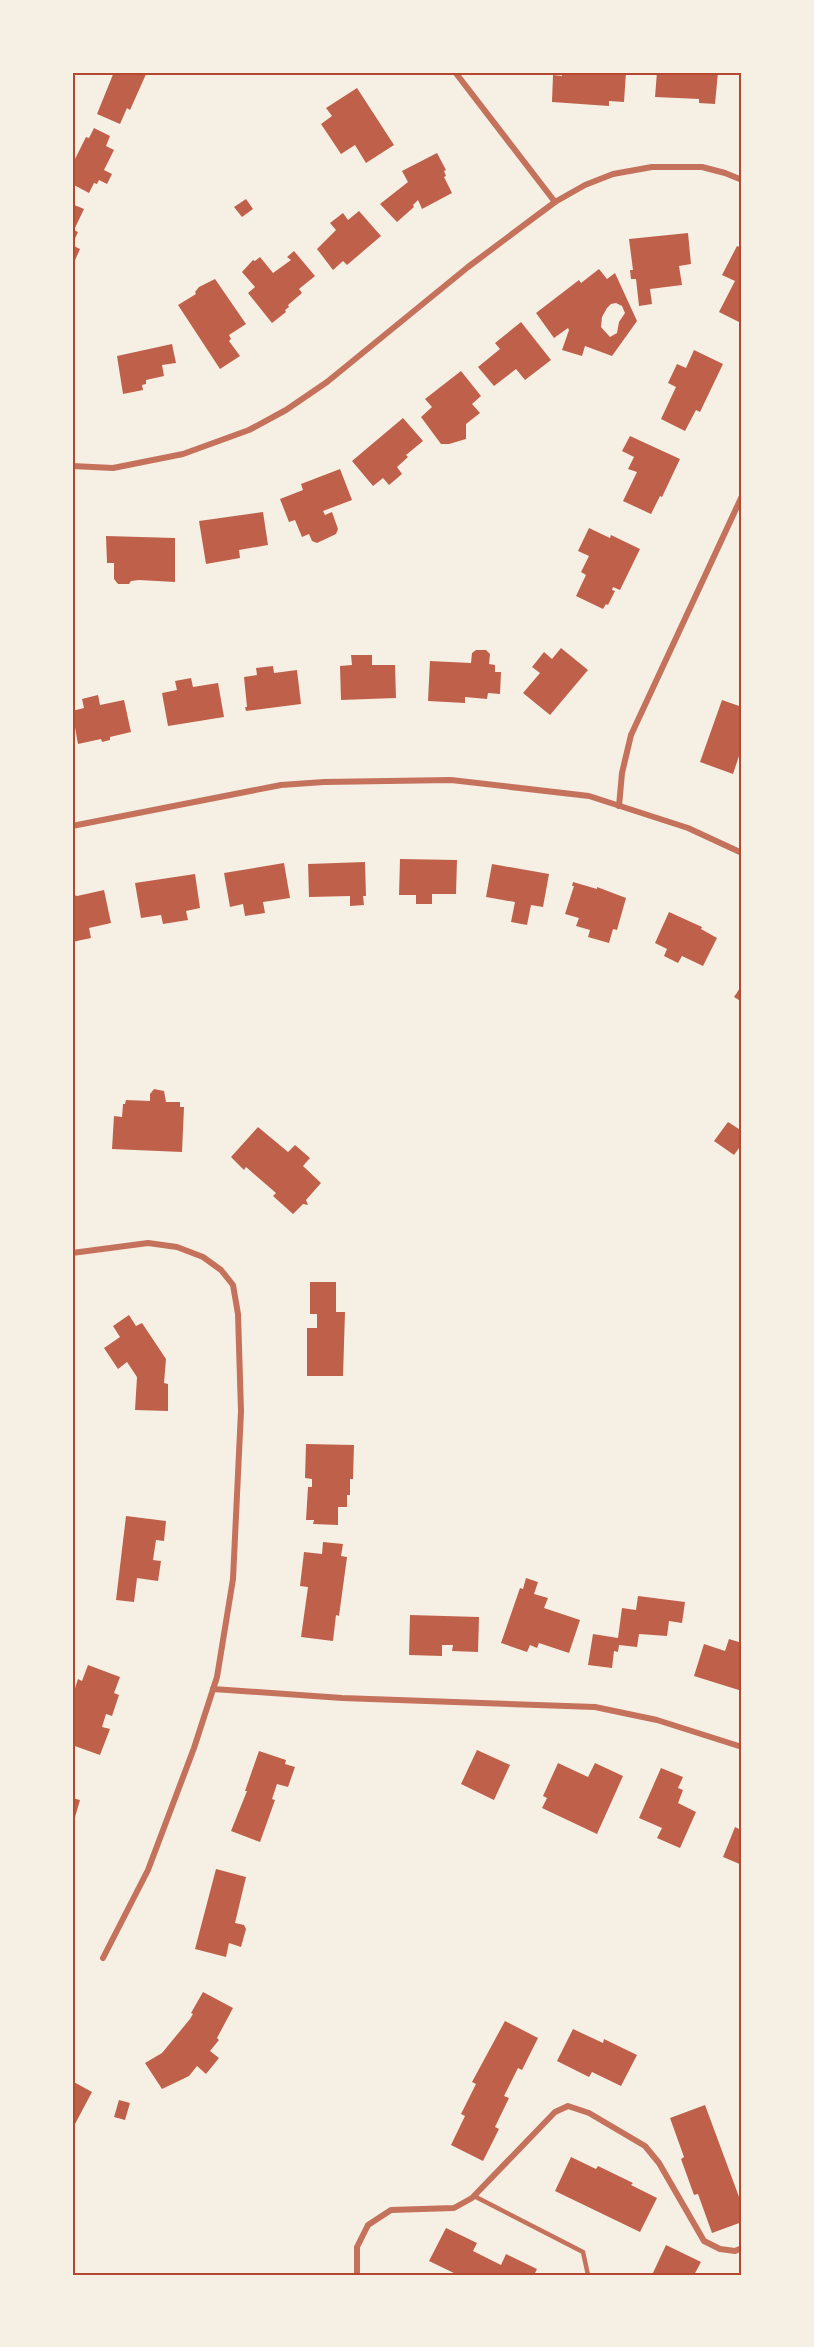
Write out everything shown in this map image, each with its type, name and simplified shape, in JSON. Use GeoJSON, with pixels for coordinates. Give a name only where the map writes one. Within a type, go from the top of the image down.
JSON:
{"type":"FeatureCollection","features":[{"type":"Feature","properties":{"kind":"street"},"geometry":{"type":"LineString","coordinates":[[455,72],[555,202]]}},
{"type":"Feature","properties":{"kind":"street"},"geometry":{"type":"LineString","coordinates":[[72,466],[113,468],[183,454],[249,430],[277,415],[327,382],[468,267],[555,202],[585,185],[613,174],[652,167],[702,167],[725,172],[742,180]]}},
{"type":"Feature","properties":{"kind":"street"},"geometry":{"type":"LineString","coordinates":[[619,806],[622,773],[631,735],[742,496]]}},
{"type":"Feature","properties":{"kind":"street"},"geometry":{"type":"LineString","coordinates":[[72,826],[280,785],[451,780],[590,796],[688,828],[742,853]]}},
{"type":"Feature","properties":{"kind":"street"},"geometry":{"type":"LineString","coordinates":[[72,1253],[148,1243],[177,1247],[202,1257],[221,1270],[233,1285],[238,1314],[241,1410],[233,1579],[213,1689],[194,1748],[148,1870],[103,1958]]}},
{"type":"Feature","properties":{"kind":"street"},"geometry":{"type":"LineString","coordinates":[[213,1689],[342,1698],[595,1707],[657,1720],[742,1747]]}},
{"type":"Feature","properties":{"kind":"street"},"geometry":{"type":"LineString","coordinates":[[357,2275],[357,2247],[368,2225],[391,2210],[453,2208],[474,2196],[555,2112],[568,2106],[589,2113],[645,2146],[659,2163],[704,2241],[720,2249],[735,2252],[742,2248]]}},
{"type":"Feature","properties":{"kind":"lane"},"geometry":{"type":"LineString","coordinates":[[474,2196],[583,2252],[588,2275]]}},
{"type":"Feature","properties":{"kind":"building"},"geometry":{"type":"Polygon","coordinates":[[[114,72],[147,72],[130,110],[127,108],[120,124],[97,114],[114,72]]]}},
{"type":"Feature","properties":{"kind":"building"},"geometry":{"type":"Polygon","coordinates":[[[562,72],[626,72],[624,102],[609,101],[609,106],[552,102],[553,75],[562,76],[562,72]]]}},
{"type":"Feature","properties":{"kind":"building"},"geometry":{"type":"Polygon","coordinates":[[[657,72],[718,72],[715,104],[699,103],[699,99],[655,97],[657,72]]]}},
{"type":"Feature","properties":{"kind":"building"},"geometry":{"type":"Polygon","coordinates":[[[357,88],[394,145],[366,163],[355,145],[341,154],[321,124],[332,116],[326,108],[357,88]]]}},
{"type":"Feature","properties":{"kind":"building"},"geometry":{"type":"Polygon","coordinates":[[[94,128],[110,136],[106,146],[114,150],[104,170],[112,174],[107,184],[99,180],[97,184],[94,183],[89,193],[72,184],[72,165],[86,137],[89,138],[94,128]]]}},
{"type":"Feature","properties":{"kind":"building"},"geometry":{"type":"Polygon","coordinates":[[[437,153],[446,170],[444,177],[452,193],[422,209],[418,200],[413,205],[414,207],[397,222],[380,204],[408,182],[402,171],[437,153]]]}},
{"type":"Feature","properties":{"kind":"building"},"geometry":{"type":"Polygon","coordinates":[[[246,199],[253,209],[242,217],[234,207],[246,199]]]}},
{"type":"Feature","properties":{"kind":"building"},"geometry":{"type":"Polygon","coordinates":[[[72,204],[84,209],[74,230],[78,232],[72,245],[72,204]]]}},
{"type":"Feature","properties":{"kind":"building"},"geometry":{"type":"Polygon","coordinates":[[[359,211],[381,236],[347,265],[343,261],[333,270],[317,249],[336,230],[330,223],[343,213],[348,220],[359,211]]]}},
{"type":"Feature","properties":{"kind":"building"},"geometry":{"type":"Polygon","coordinates":[[[688,233],[691,264],[679,266],[682,285],[650,289],[652,304],[639,306],[636,279],[631,279],[630,270],[633,270],[629,239],[688,233]]]}},
{"type":"Feature","properties":{"kind":"building"},"geometry":{"type":"Polygon","coordinates":[[[72,245],[80,249],[72,267],[72,245]]]}},
{"type":"Feature","properties":{"kind":"building"},"geometry":{"type":"Polygon","coordinates":[[[737,246],[742,248],[741,323],[719,312],[735,281],[722,275],[737,246]]]}},
{"type":"Feature","properties":{"kind":"building"},"geometry":{"type":"Polygon","coordinates":[[[294,251],[315,276],[299,289],[302,293],[288,305],[286,312],[272,323],[248,293],[255,287],[242,272],[253,260],[260,257],[273,273],[291,260],[287,257],[294,251]]]}},
{"type":"Feature","properties":{"kind":"building"},"geometry":{"type":"Polygon","coordinates":[[[599,269],[607,279],[615,273],[637,321],[612,356],[585,346],[582,356],[562,350],[568,328],[554,338],[536,313],[579,280],[581,283],[599,269]],[[616,303],[611,304],[602,317],[601,327],[610,337],[617,333],[619,322],[625,313],[622,306],[616,303]]]}},
{"type":"Feature","properties":{"kind":"building"},"geometry":{"type":"Polygon","coordinates":[[[215,279],[246,324],[229,335],[231,339],[229,341],[240,356],[220,369],[178,305],[196,294],[199,287],[215,279]]]}},
{"type":"Feature","properties":{"kind":"building"},"geometry":{"type":"Polygon","coordinates":[[[521,322],[551,360],[525,380],[516,369],[494,386],[478,367],[500,349],[495,343],[521,322]]]}},
{"type":"Feature","properties":{"kind":"building"},"geometry":{"type":"Polygon","coordinates":[[[172,344],[176,363],[162,365],[164,376],[146,380],[146,384],[142,385],[143,390],[123,394],[117,356],[172,344]]]}},
{"type":"Feature","properties":{"kind":"building"},"geometry":{"type":"Polygon","coordinates":[[[694,350],[723,364],[700,412],[696,410],[685,431],[661,419],[676,387],[668,383],[677,364],[686,368],[694,350]]]}},
{"type":"Feature","properties":{"kind":"building"},"geometry":{"type":"Polygon","coordinates":[[[461,371],[481,396],[472,404],[480,413],[466,424],[466,439],[441,444],[421,417],[432,407],[425,399],[461,371]]]}},
{"type":"Feature","properties":{"kind":"building"},"geometry":{"type":"Polygon","coordinates":[[[403,418],[423,441],[406,455],[408,457],[397,467],[402,474],[389,485],[383,478],[373,486],[352,461],[403,418]]]}},
{"type":"Feature","properties":{"kind":"building"},"geometry":{"type":"Polygon","coordinates":[[[630,436],[680,459],[662,497],[660,496],[651,514],[623,501],[637,472],[628,469],[634,457],[622,451],[630,436]]]}},
{"type":"Feature","properties":{"kind":"building"},"geometry":{"type":"Polygon","coordinates":[[[340,469],[352,500],[323,511],[325,515],[332,512],[338,529],[336,534],[317,543],[312,541],[309,534],[302,537],[295,520],[289,522],[280,499],[303,490],[301,484],[340,469]]]}},
{"type":"Feature","properties":{"kind":"building"},"geometry":{"type":"Polygon","coordinates":[[[263,512],[268,545],[239,550],[240,558],[206,564],[199,521],[263,512]]]}},
{"type":"Feature","properties":{"kind":"building"},"geometry":{"type":"Polygon","coordinates":[[[589,528],[610,538],[611,535],[640,549],[620,590],[613,587],[612,590],[615,591],[608,605],[606,604],[603,609],[576,596],[586,575],[581,572],[589,556],[578,551],[589,528]]]}},
{"type":"Feature","properties":{"kind":"building"},"geometry":{"type":"Polygon","coordinates":[[[106,536],[175,538],[175,582],[139,580],[131,581],[129,584],[118,584],[114,579],[114,563],[107,563],[106,536]]]}},
{"type":"Feature","properties":{"kind":"building"},"geometry":{"type":"Polygon","coordinates":[[[561,648],[588,670],[550,715],[523,693],[540,673],[532,667],[544,652],[552,659],[561,648]]]}},
{"type":"Feature","properties":{"kind":"building"},"geometry":{"type":"Polygon","coordinates":[[[476,650],[486,650],[490,654],[489,664],[495,665],[495,672],[501,672],[500,694],[488,693],[487,699],[465,697],[465,703],[428,701],[430,661],[471,663],[472,653],[476,650]]]}},
{"type":"Feature","properties":{"kind":"building"},"geometry":{"type":"Polygon","coordinates":[[[351,655],[372,655],[372,665],[395,665],[396,698],[341,700],[340,666],[352,665],[351,655]]]}},
{"type":"Feature","properties":{"kind":"building"},"geometry":{"type":"Polygon","coordinates":[[[273,666],[274,673],[297,670],[301,704],[246,711],[244,677],[257,675],[256,668],[273,666]]]}},
{"type":"Feature","properties":{"kind":"building"},"geometry":{"type":"Polygon","coordinates":[[[191,678],[193,687],[218,683],[224,717],[168,726],[162,693],[177,690],[175,681],[191,678]]]}},
{"type":"Feature","properties":{"kind":"building"},"geometry":{"type":"Polygon","coordinates":[[[98,695],[100,705],[124,700],[131,732],[110,737],[110,740],[102,742],[101,739],[78,744],[72,711],[84,708],[82,699],[98,695]]]}},
{"type":"Feature","properties":{"kind":"building"},"geometry":{"type":"Polygon","coordinates":[[[722,700],[742,707],[742,747],[733,774],[700,762],[722,700]]]}},
{"type":"Feature","properties":{"kind":"building"},"geometry":{"type":"Polygon","coordinates":[[[400,859],[457,860],[456,894],[432,894],[432,904],[416,904],[416,895],[399,895],[400,859]]]}},
{"type":"Feature","properties":{"kind":"building"},"geometry":{"type":"Polygon","coordinates":[[[365,862],[364,905],[350,906],[350,896],[309,897],[308,864],[365,862]]]}},
{"type":"Feature","properties":{"kind":"building"},"geometry":{"type":"Polygon","coordinates":[[[284,863],[290,898],[263,902],[265,913],[245,916],[243,904],[230,907],[224,873],[284,863]]]}},
{"type":"Feature","properties":{"kind":"building"},"geometry":{"type":"Polygon","coordinates":[[[492,864],[549,874],[543,907],[531,905],[527,925],[511,922],[515,902],[486,897],[492,864]]]}},
{"type":"Feature","properties":{"kind":"building"},"geometry":{"type":"Polygon","coordinates":[[[195,874],[200,908],[186,911],[188,920],[163,924],[161,915],[141,918],[135,883],[195,874]]]}},
{"type":"Feature","properties":{"kind":"building"},"geometry":{"type":"Polygon","coordinates":[[[573,882],[597,889],[597,887],[626,898],[617,930],[613,929],[609,943],[588,937],[590,930],[576,926],[579,918],[565,914],[574,886],[572,886],[573,882]]]}},
{"type":"Feature","properties":{"kind":"building"},"geometry":{"type":"Polygon","coordinates":[[[72,890],[77,896],[104,890],[111,923],[89,928],[91,938],[72,942],[72,890]]]}},
{"type":"Feature","properties":{"kind":"building"},"geometry":{"type":"Polygon","coordinates":[[[669,912],[702,927],[701,929],[717,938],[703,966],[682,956],[678,963],[664,956],[667,949],[655,943],[669,912]]]}},
{"type":"Feature","properties":{"kind":"building"},"geometry":{"type":"Polygon","coordinates":[[[742,985],[742,1002],[734,997],[742,985]]]}},
{"type":"Feature","properties":{"kind":"building"},"geometry":{"type":"Polygon","coordinates":[[[154,1089],[164,1091],[166,1102],[180,1102],[180,1107],[184,1107],[182,1152],[112,1149],[114,1116],[122,1117],[123,1104],[126,1100],[150,1101],[150,1094],[154,1089]]]}},
{"type":"Feature","properties":{"kind":"building"},"geometry":{"type":"Polygon","coordinates":[[[728,1122],[742,1131],[742,1144],[734,1155],[714,1141],[728,1122]]]}},
{"type":"Feature","properties":{"kind":"building"},"geometry":{"type":"Polygon","coordinates":[[[258,1127],[288,1152],[295,1145],[310,1158],[303,1166],[321,1183],[306,1200],[308,1205],[303,1204],[293,1214],[273,1196],[276,1193],[246,1167],[244,1170],[231,1157],[258,1127]]]}},
{"type":"Feature","properties":{"kind":"building"},"geometry":{"type":"Polygon","coordinates":[[[310,1282],[336,1282],[336,1312],[345,1312],[343,1376],[307,1376],[307,1328],[317,1328],[317,1314],[310,1314],[310,1282]]]}},
{"type":"Feature","properties":{"kind":"building"},"geometry":{"type":"Polygon","coordinates":[[[129,1315],[136,1326],[142,1323],[166,1359],[164,1383],[168,1384],[168,1411],[135,1410],[137,1377],[127,1362],[118,1369],[104,1348],[120,1337],[113,1326],[129,1315]]]}},
{"type":"Feature","properties":{"kind":"building"},"geometry":{"type":"Polygon","coordinates":[[[306,1444],[354,1445],[350,1495],[347,1495],[347,1507],[338,1507],[338,1525],[313,1524],[314,1520],[306,1520],[308,1487],[312,1487],[312,1479],[305,1478],[306,1444]]]}},
{"type":"Feature","properties":{"kind":"building"},"geometry":{"type":"Polygon","coordinates":[[[126,1516],[166,1521],[164,1541],[156,1540],[153,1560],[161,1561],[158,1581],[137,1578],[134,1602],[116,1600],[126,1516]]]}},
{"type":"Feature","properties":{"kind":"building"},"geometry":{"type":"Polygon","coordinates":[[[323,1542],[343,1544],[341,1556],[347,1557],[339,1616],[336,1615],[333,1641],[301,1637],[308,1587],[300,1586],[304,1552],[322,1554],[323,1542]]]}},
{"type":"Feature","properties":{"kind":"building"},"geometry":{"type":"Polygon","coordinates":[[[526,1578],[538,1582],[534,1594],[548,1598],[544,1608],[580,1620],[569,1653],[539,1643],[537,1648],[530,1645],[527,1652],[501,1643],[520,1588],[523,1589],[526,1578]]]}},
{"type":"Feature","properties":{"kind":"building"},"geometry":{"type":"Polygon","coordinates":[[[638,1596],[685,1602],[682,1623],[669,1621],[667,1636],[639,1634],[637,1647],[619,1645],[618,1652],[614,1651],[612,1668],[588,1665],[593,1634],[618,1638],[622,1608],[636,1610],[638,1596]]]}},
{"type":"Feature","properties":{"kind":"building"},"geometry":{"type":"Polygon","coordinates":[[[410,1615],[479,1617],[478,1652],[452,1651],[453,1645],[442,1645],[442,1656],[409,1655],[410,1615]]]}},
{"type":"Feature","properties":{"kind":"building"},"geometry":{"type":"Polygon","coordinates":[[[729,1639],[742,1643],[742,1691],[694,1676],[704,1644],[725,1651],[729,1639]]]}},
{"type":"Feature","properties":{"kind":"building"},"geometry":{"type":"Polygon","coordinates":[[[88,1665],[120,1677],[114,1693],[119,1695],[112,1716],[106,1714],[102,1727],[110,1729],[100,1755],[72,1745],[72,1697],[78,1679],[82,1681],[88,1665]]]}},
{"type":"Feature","properties":{"kind":"building"},"geometry":{"type":"Polygon","coordinates":[[[477,1750],[510,1765],[494,1800],[461,1784],[477,1750]]]}},
{"type":"Feature","properties":{"kind":"building"},"geometry":{"type":"Polygon","coordinates":[[[259,1751],[286,1760],[285,1764],[295,1767],[288,1787],[277,1784],[272,1799],[275,1800],[260,1842],[231,1831],[247,1791],[245,1791],[259,1751]]]}},
{"type":"Feature","properties":{"kind":"building"},"geometry":{"type":"Polygon","coordinates":[[[558,1763],[588,1777],[595,1763],[623,1776],[597,1834],[542,1808],[547,1798],[543,1796],[558,1763]]]}},
{"type":"Feature","properties":{"kind":"building"},"geometry":{"type":"Polygon","coordinates":[[[661,1768],[683,1777],[678,1788],[683,1790],[678,1803],[696,1812],[680,1848],[657,1838],[662,1828],[639,1818],[661,1768]]]}},
{"type":"Feature","properties":{"kind":"building"},"geometry":{"type":"Polygon","coordinates":[[[72,1798],[80,1800],[73,1824],[72,1824],[72,1798]]]}},
{"type":"Feature","properties":{"kind":"building"},"geometry":{"type":"Polygon","coordinates":[[[742,1822],[742,1865],[723,1857],[735,1827],[739,1829],[742,1822]]]}},
{"type":"Feature","properties":{"kind":"building"},"geometry":{"type":"Polygon","coordinates":[[[216,1869],[246,1877],[235,1923],[244,1925],[246,1929],[241,1947],[229,1943],[226,1957],[195,1949],[216,1869]]]}},
{"type":"Feature","properties":{"kind":"building"},"geometry":{"type":"Polygon","coordinates":[[[203,1992],[233,2008],[217,2038],[219,2040],[210,2051],[219,2058],[206,2074],[197,2066],[189,2076],[162,2089],[145,2063],[162,2053],[190,2019],[203,1992]]]}},
{"type":"Feature","properties":{"kind":"building"},"geometry":{"type":"Polygon","coordinates":[[[505,2021],[538,2038],[522,2070],[518,2068],[504,2096],[509,2098],[495,2127],[499,2129],[483,2161],[451,2145],[465,2116],[461,2114],[476,2084],[472,2082],[505,2021]]]}},
{"type":"Feature","properties":{"kind":"building"},"geometry":{"type":"Polygon","coordinates":[[[573,2029],[603,2043],[604,2039],[637,2055],[621,2086],[592,2072],[589,2077],[557,2061],[573,2029]]]}},
{"type":"Feature","properties":{"kind":"building"},"geometry":{"type":"Polygon","coordinates":[[[72,2081],[92,2092],[75,2124],[72,2123],[72,2081]]]}},
{"type":"Feature","properties":{"kind":"building"},"geometry":{"type":"Polygon","coordinates":[[[119,2100],[130,2103],[125,2120],[114,2117],[119,2100]]]}},
{"type":"Feature","properties":{"kind":"building"},"geometry":{"type":"Polygon","coordinates":[[[705,2105],[742,2205],[742,2222],[712,2233],[698,2194],[694,2195],[670,2118],[705,2105]]]}},
{"type":"Feature","properties":{"kind":"building"},"geometry":{"type":"Polygon","coordinates":[[[571,2157],[596,2169],[598,2166],[657,2198],[640,2232],[555,2191],[571,2157]]]}},
{"type":"Feature","properties":{"kind":"building"},"geometry":{"type":"Polygon","coordinates":[[[446,2228],[477,2243],[473,2251],[501,2265],[506,2254],[537,2269],[534,2275],[458,2275],[429,2261],[446,2228]]]}},
{"type":"Feature","properties":{"kind":"building"},"geometry":{"type":"Polygon","coordinates":[[[666,2245],[701,2262],[694,2275],[652,2275],[666,2245]]]}}]}
